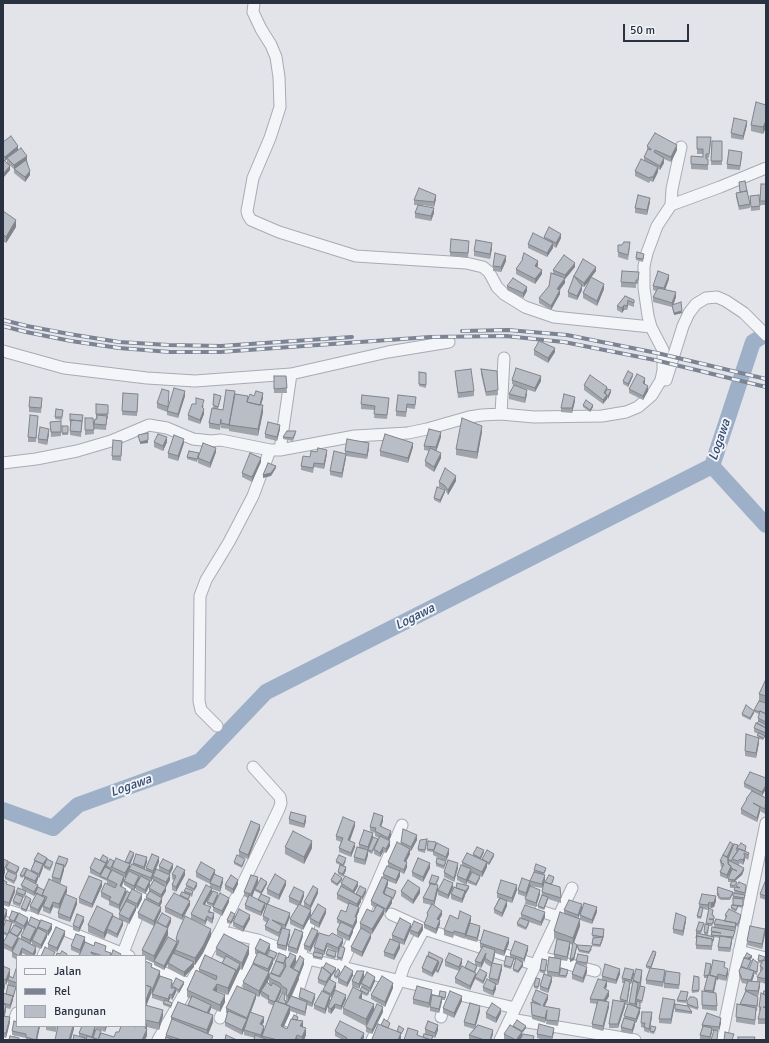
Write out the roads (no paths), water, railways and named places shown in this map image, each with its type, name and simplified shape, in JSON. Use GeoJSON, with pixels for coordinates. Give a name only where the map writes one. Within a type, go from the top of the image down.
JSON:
{"type":"FeatureCollection","features":[{"type":"Feature","properties":{"kind":"street"},"geometry":{"type":"LineString","coordinates":[[254,3],[253,12],[271,45],[276,58],[279,77],[280,107],[253,178],[247,211],[251,220],[279,232],[356,256],[466,263],[483,267],[489,272],[497,287],[508,297],[524,308],[554,317],[651,327]]}},
{"type":"Feature","properties":{"kind":"street"},"geometry":{"type":"LineString","coordinates":[[3,463],[36,459],[77,451],[111,441],[150,425],[167,428],[193,439],[220,440],[275,450],[355,436],[408,433],[469,417],[501,414],[534,417],[602,416],[626,412],[638,407],[647,401],[655,391],[661,380],[663,370],[663,350],[651,327],[644,295],[644,266],[657,226],[671,205],[672,189],[681,147]]}},
{"type":"Feature","properties":{"kind":"street"},"geometry":{"type":"LineString","coordinates":[[671,205],[766,168]]}},
{"type":"Feature","properties":{"kind":"street"},"geometry":{"type":"LineString","coordinates":[[655,391],[660,389],[668,375],[683,326],[689,313],[696,304],[706,298],[717,297],[726,301],[744,313],[766,335]]}},
{"type":"Feature","properties":{"kind":"street"},"geometry":{"type":"LineString","coordinates":[[3,351],[64,368],[147,378],[195,381],[291,374],[388,352],[449,342]]}},
{"type":"Feature","properties":{"kind":"street"},"geometry":{"type":"LineString","coordinates":[[501,414],[504,358]]}},
{"type":"Feature","properties":{"kind":"street"},"geometry":{"type":"LineString","coordinates":[[217,726],[201,710],[199,701],[200,596],[206,580],[253,496],[275,450],[291,374]]}},
{"type":"Feature","properties":{"kind":"street"},"geometry":{"type":"LineString","coordinates":[[158,1040],[220,931],[281,803],[280,796],[254,767]]}},
{"type":"Feature","properties":{"kind":"street"},"geometry":{"type":"LineString","coordinates":[[721,1040],[739,951],[763,855],[766,823]]}},
{"type":"Feature","properties":{"kind":"street"},"geometry":{"type":"LineString","coordinates":[[341,967],[402,825]]}},
{"type":"Feature","properties":{"kind":"street"},"geometry":{"type":"LineString","coordinates":[[3,909],[37,919],[126,955],[143,901],[141,897],[123,888]]}},
{"type":"Feature","properties":{"kind":"street"},"geometry":{"type":"LineString","coordinates":[[500,1040],[572,888]]}},
{"type":"Feature","properties":{"kind":"street"},"geometry":{"type":"LineString","coordinates":[[540,911],[559,917]]}},
{"type":"Feature","properties":{"kind":"street"},"geometry":{"type":"LineString","coordinates":[[392,914],[424,929],[538,961],[595,971]]}},
{"type":"Feature","properties":{"kind":"street"},"geometry":{"type":"LineString","coordinates":[[288,1021],[304,958],[309,925]]}},
{"type":"Feature","properties":{"kind":"street"},"geometry":{"type":"LineString","coordinates":[[43,955],[56,927]]}},
{"type":"Feature","properties":{"kind":"street"},"geometry":{"type":"LineString","coordinates":[[372,1040],[399,981],[404,966],[424,929]]}},
{"type":"Feature","properties":{"kind":"street"},"geometry":{"type":"LineString","coordinates":[[220,931],[258,940],[304,958],[515,1008]]}},
{"type":"Feature","properties":{"kind":"street"},"geometry":{"type":"LineString","coordinates":[[220,1018],[258,940]]}},
{"type":"Feature","properties":{"kind":"street"},"geometry":{"type":"LineString","coordinates":[[739,951],[766,958]]}},
{"type":"Feature","properties":{"kind":"street"},"geometry":{"type":"LineString","coordinates":[[146,964],[190,985]]}},
{"type":"Feature","properties":{"kind":"street"},"geometry":{"type":"LineString","coordinates":[[441,1018],[447,992]]}},
{"type":"Feature","properties":{"kind":"street"},"geometry":{"type":"LineString","coordinates":[[7,1040],[16,1016]]}},
{"type":"Feature","properties":{"kind":"street"},"geometry":{"type":"LineString","coordinates":[[510,1019],[635,1040]]}},
{"type":"Feature","properties":{"kind":"waterway","name":"Logawa"},"geometry":{"type":"LineString","coordinates":[[3,810],[53,828],[78,805],[200,761],[266,692],[712,466],[753,342],[766,334]]}},
{"type":"Feature","properties":{"kind":"waterway"},"geometry":{"type":"LineString","coordinates":[[712,466],[766,525]]}},
{"type":"Feature","properties":{"kind":"railway"},"geometry":{"type":"LineString","coordinates":[[3,320],[69,334],[119,342],[169,345],[221,346],[352,337]]}},
{"type":"Feature","properties":{"kind":"railway"},"geometry":{"type":"LineString","coordinates":[[3,326],[71,341],[119,348],[170,352],[220,352],[430,337],[506,336],[564,342],[655,360],[766,387]]}},
{"type":"Feature","properties":{"kind":"railway"},"geometry":{"type":"LineString","coordinates":[[462,331],[508,330],[567,335],[657,353],[766,379]]}}]}
